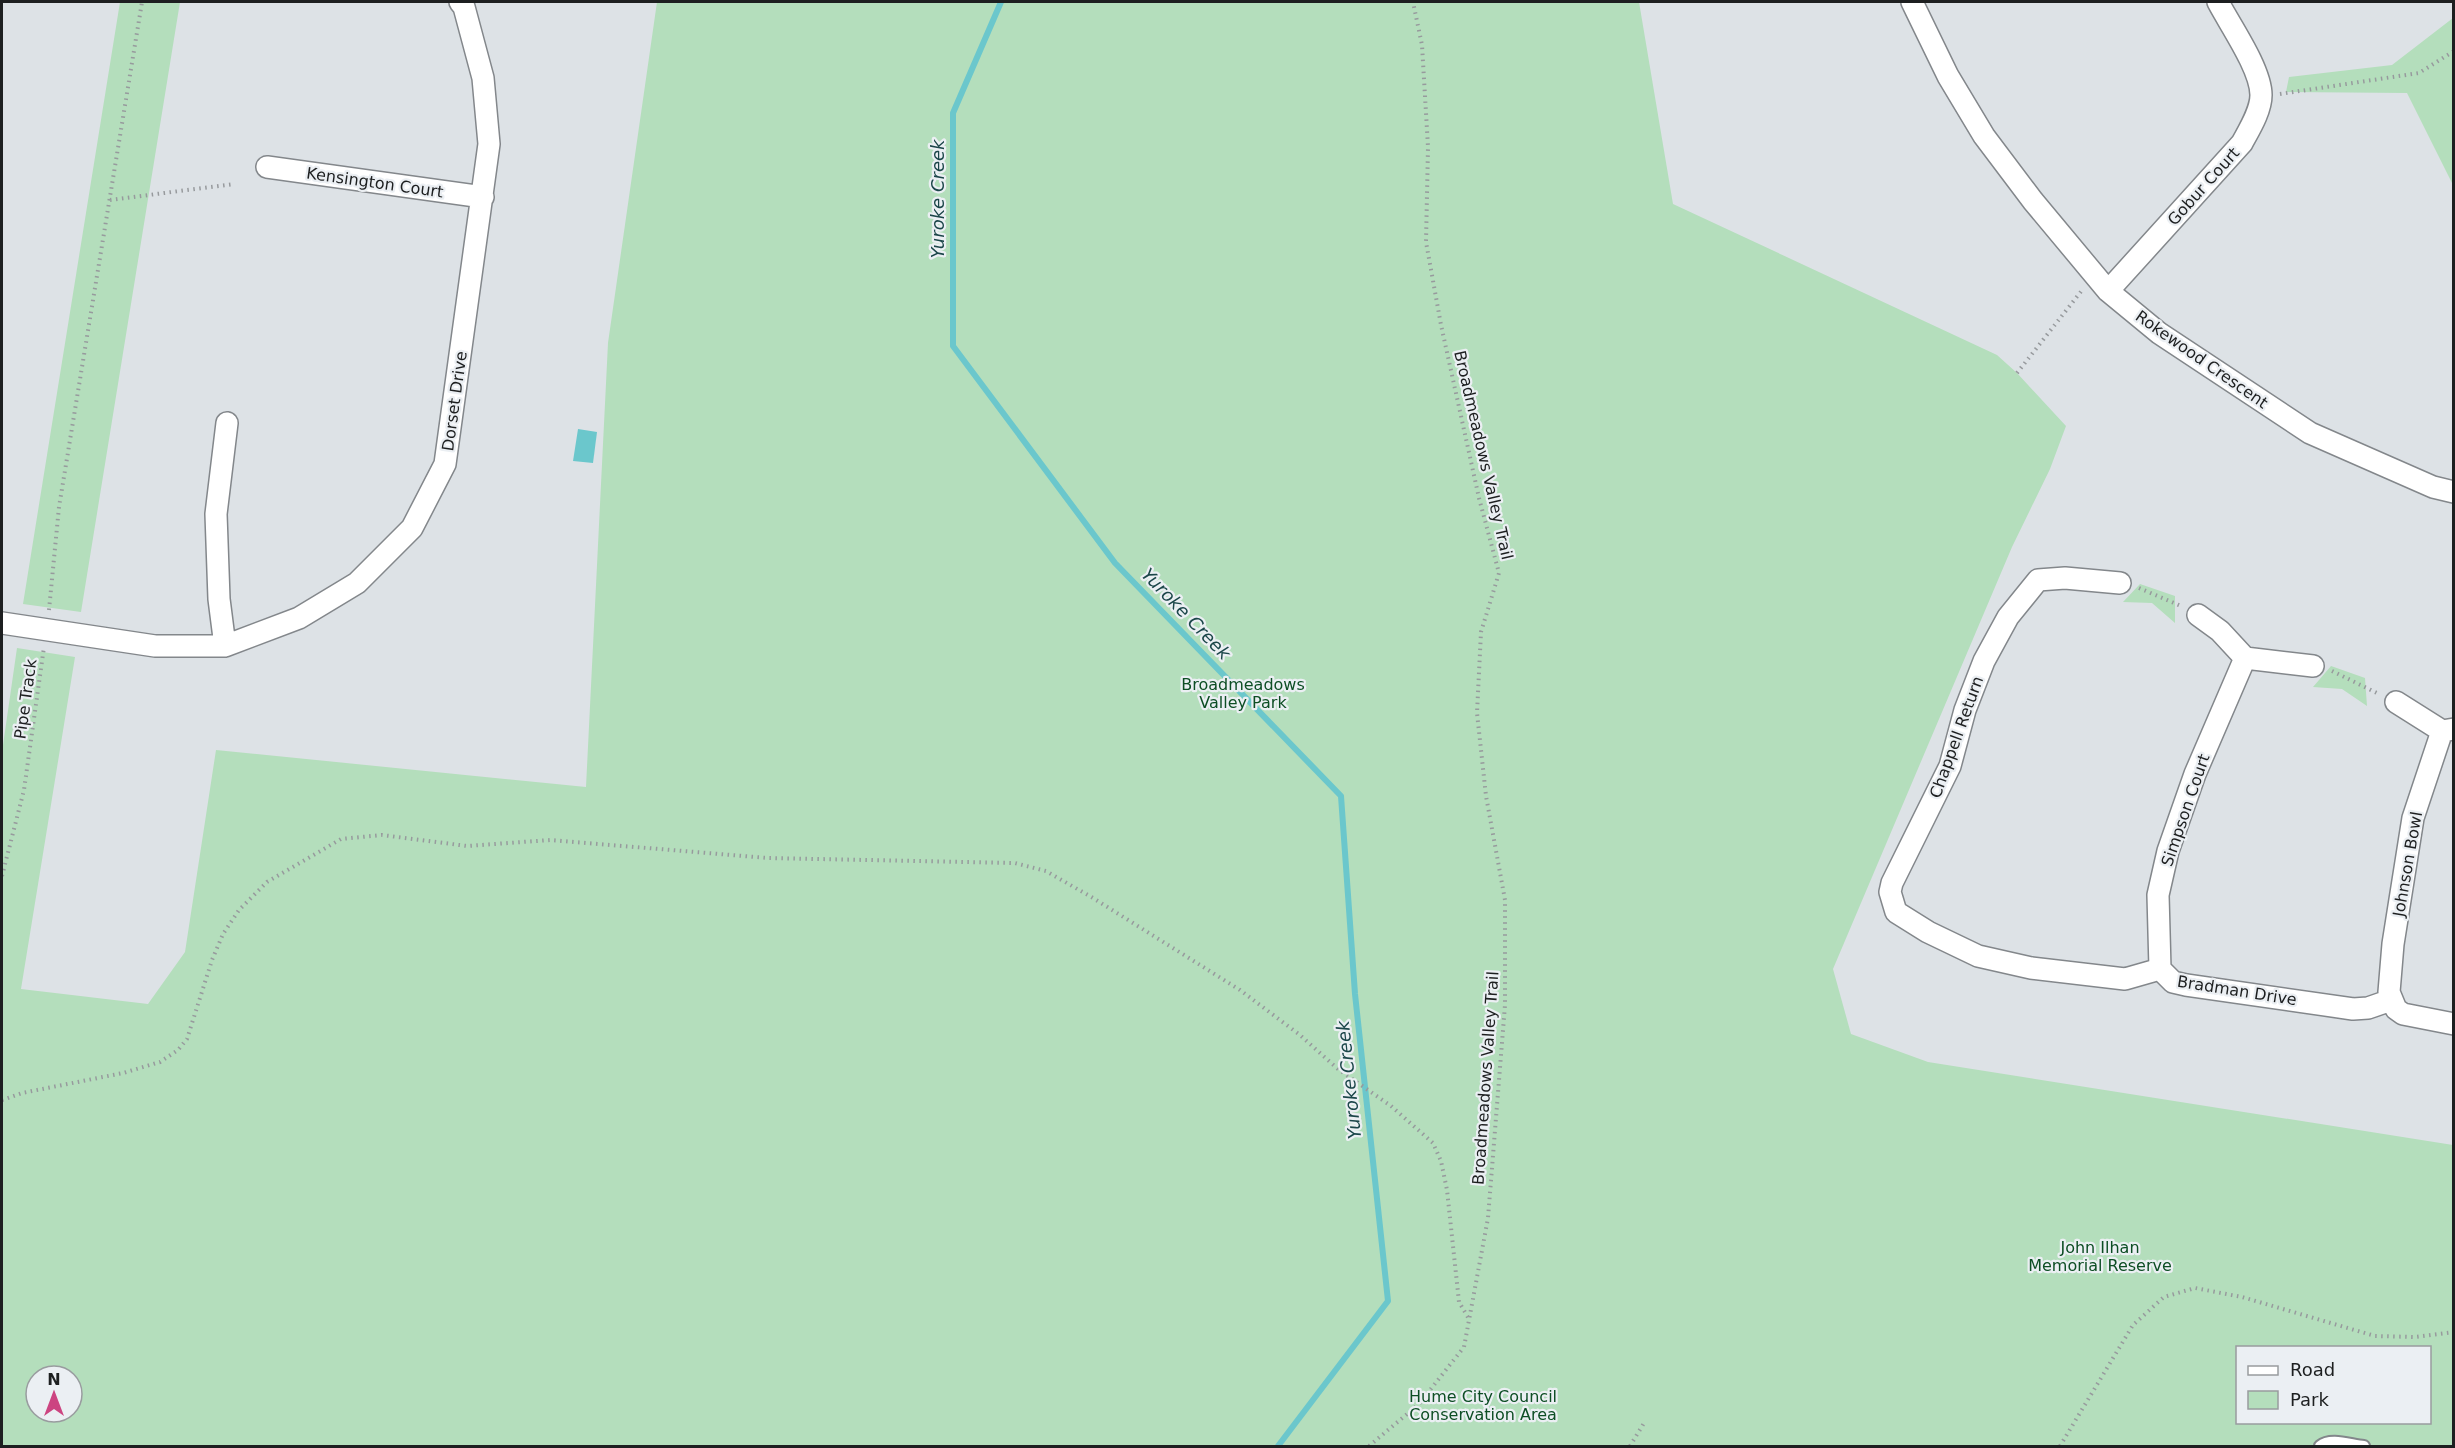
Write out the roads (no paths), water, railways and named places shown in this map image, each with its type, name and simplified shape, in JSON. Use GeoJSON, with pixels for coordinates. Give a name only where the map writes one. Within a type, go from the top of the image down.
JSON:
{"type":"FeatureCollection","features":[{"type":"Feature","properties":{"kind":"street","name":"Dorset Drive"},"geometry":{"type":"LineString","coordinates":[[2,623],[155,646],[225,646],[299,618],[357,583],[412,528],[445,464],[489,144],[483,78],[464,7],[460,2]]}},
{"type":"Feature","properties":{"kind":"street","name":"Rokewood Crescent"},"geometry":{"type":"LineString","coordinates":[[1912,2],[1948,76],[1984,136],[2033,201],[2108,291],[2159,333],[2310,433],[2433,487],[2454,492]]}},
{"type":"Feature","properties":{"kind":"street","name":"Gobur Court"},"geometry":{"type":"LineString","coordinates":[[2108,291],[2242,143],[2261,96],[2257,74],[2218,2]]}},
{"type":"Feature","properties":{"kind":"street","name":"Kensington Court"},"geometry":{"type":"LineString","coordinates":[[267,166],[483,197]]}},
{"type":"Feature","properties":{"kind":"street"},"geometry":{"type":"LineString","coordinates":[[225,646],[219,599],[216,514],[227,423]]}},
{"type":"Feature","properties":{"kind":"street","name":"Chappell Return"},"geometry":{"type":"LineString","coordinates":[[1892,903],[1890,892],[1892,883],[1950,766],[1965,710],[1984,661],[2034,572],[2065,578],[2120,583]]}},
{"type":"Feature","properties":{"kind":"street"},"geometry":{"type":"LineString","coordinates":[[2198,615],[2220,631],[2245,658],[2313,666]]}},
{"type":"Feature","properties":{"kind":"street","name":"Simpson Court"},"geometry":{"type":"LineString","coordinates":[[2160,969],[2158,895],[2168,850],[2195,774],[2245,658]]}},
{"type":"Feature","properties":{"kind":"street","name":"Johnson Bowl"},"geometry":{"type":"LineString","coordinates":[[2391,1000],[2389,978],[2391,955],[2413,818],[2448,730],[2396,702]]}},
{"type":"Feature","properties":{"kind":"street","name":"Bradman Drive"},"geometry":{"type":"LineString","coordinates":[[1892,903],[1896,912],[1908,922],[1978,956],[2031,968],[2125,979],[2160,969],[2173,982],[2186,986],[2353,1009],[2368,1008],[2391,1000]]}},
{"type":"Feature","properties":{"kind":"street"},"geometry":{"type":"LineString","coordinates":[[2391,1000],[2396,1009],[2403,1014],[2454,1024]]}},
{"type":"Feature","properties":{"kind":"lane"},"geometry":{"type":"LineString","coordinates":[[2320,1446],[2334,1442],[2364,1446]]}},
{"type":"Feature","properties":{"kind":"water"},"geometry":{"type":"Polygon","coordinates":[[[578,429],[597,432],[593,463],[573,461],[578,429]]]}},
{"type":"Feature","properties":{"kind":"waterway","name":"Yuroke Creek"},"geometry":{"type":"LineString","coordinates":[[1001,2],[953,113],[953,346],[1115,563],[1341,796],[1355,994],[1388,1301],[1278,1446]]}},
{"type":"Feature","properties":{"kind":"park label","name":"Broadmeadows Valley Park"},"geometry":{"type":"Point","coordinates":[1243,693]}},
{"type":"Feature","properties":{"kind":"park label","name":"John Ilhan Memorial Reserve"},"geometry":{"type":"Point","coordinates":[2100,1256]}},
{"type":"Feature","properties":{"kind":"park label","name":"Hume City Council Conservation Area"},"geometry":{"type":"Point","coordinates":[1483,1405]}}]}
